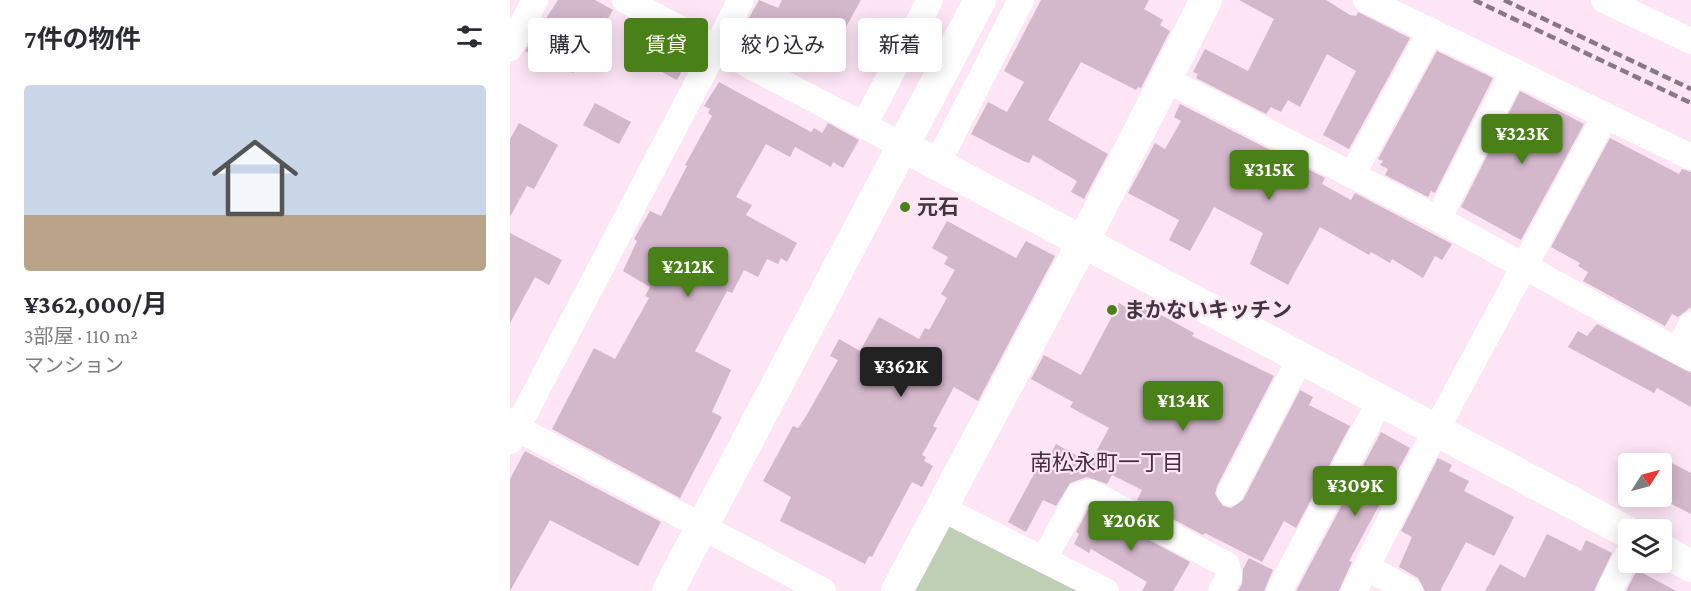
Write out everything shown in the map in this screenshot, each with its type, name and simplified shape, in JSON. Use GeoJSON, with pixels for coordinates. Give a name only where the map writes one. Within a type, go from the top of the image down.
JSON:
{"type":"FeatureCollection","features":[{"type":"Feature","properties":{"kind":"street"},"geometry":{"type":"LineString","coordinates":[[510,48],[535,0]]}},
{"type":"Feature","properties":{"kind":"street"},"geometry":{"type":"LineString","coordinates":[[625,0],[1437,428],[1618,526]]}},
{"type":"Feature","properties":{"kind":"street"},"geometry":{"type":"LineString","coordinates":[[741,0],[512,430],[703,525],[824,591]]}},
{"type":"Feature","properties":{"kind":"street"},"geometry":{"type":"LineString","coordinates":[[864,125],[930,0]]}},
{"type":"Feature","properties":{"kind":"street"},"geometry":{"type":"LineString","coordinates":[[668,591],[980,0]]}},
{"type":"Feature","properties":{"kind":"street"},"geometry":{"type":"LineString","coordinates":[[937,164],[1021,0]]}},
{"type":"Feature","properties":{"kind":"street"},"geometry":{"type":"LineString","coordinates":[[897,591],[1083,242],[1206,0]]}},
{"type":"Feature","properties":{"kind":"street"},"geometry":{"type":"LineString","coordinates":[[1366,0],[1691,157]]}},
{"type":"Feature","properties":{"kind":"street"},"geometry":{"type":"LineString","coordinates":[[1604,0],[1687,33]]}},
{"type":"Feature","properties":{"kind":"street"},"geometry":{"type":"LineString","coordinates":[[1352,175],[1431,31]]}},
{"type":"Feature","properties":{"kind":"street"},"geometry":{"type":"LineString","coordinates":[[1438,219],[1514,71]]}},
{"type":"Feature","properties":{"kind":"street"},"geometry":{"type":"LineString","coordinates":[[1165,79],[1438,219],[1684,355],[1691,326]]}},
{"type":"Feature","properties":{"kind":"street"},"geometry":{"type":"LineString","coordinates":[[1354,591],[1437,428],[1605,116]]}},
{"type":"Feature","properties":{"kind":"street"},"geometry":{"type":"LineString","coordinates":[[1230,493],[1301,357]]}},
{"type":"Feature","properties":{"kind":"street"},"geometry":{"type":"LineString","coordinates":[[1280,591],[1381,399]]}},
{"type":"Feature","properties":{"kind":"street"},"geometry":{"type":"LineString","coordinates":[[1044,559],[1079,495],[1090,492],[1227,565],[1229,577],[1221,591]]}},
{"type":"Feature","properties":{"kind":"street"},"geometry":{"type":"LineString","coordinates":[[941,508],[1106,591]]}},
{"type":"Feature","properties":{"kind":"street"},"geometry":{"type":"LineString","coordinates":[[1672,556],[1691,566]]}},
{"type":"Feature","properties":{"kind":"street"},"geometry":{"type":"LineString","coordinates":[[1366,567],[1410,591]]}},
{"type":"Feature","properties":{"kind":"street"},"geometry":{"type":"LineString","coordinates":[[1609,591],[1618,573]]}},
{"type":"Feature","properties":{"kind":"green space"},"geometry":{"type":"Polygon","coordinates":[[[949,524],[1085,591],[911,591],[949,524]]]}},
{"type":"Feature","properties":{"kind":"building"},"geometry":{"type":"Polygon","coordinates":[[[558,0],[595,0],[613,10],[608,18],[546,18],[558,0]]]}},
{"type":"Feature","properties":{"kind":"building"},"geometry":{"type":"Polygon","coordinates":[[[759,0],[778,8],[782,0],[861,0],[846,27],[846,18],[749,18],[759,0]]]}},
{"type":"Feature","properties":{"kind":"building"},"geometry":{"type":"Polygon","coordinates":[[[1041,0],[1149,0],[1144,9],[1163,20],[1160,25],[1170,31],[1141,88],[1138,87],[1136,90],[1081,62],[1048,120],[1108,154],[1084,199],[1071,192],[1077,181],[1033,155],[1029,163],[1023,161],[971,134],[988,102],[1007,112],[1024,82],[1004,71],[1041,0]]]}},
{"type":"Feature","properties":{"kind":"building"},"geometry":{"type":"Polygon","coordinates":[[[1239,0],[1326,0],[1350,15],[1356,16],[1358,12],[1410,38],[1349,149],[1323,135],[1356,71],[1327,54],[1300,107],[1288,100],[1281,112],[1271,107],[1266,114],[1196,78],[1198,74],[1193,72],[1205,49],[1248,71],[1274,19],[1239,0]]]}},
{"type":"Feature","properties":{"kind":"building"},"geometry":{"type":"Polygon","coordinates":[[[1437,51],[1493,78],[1435,193],[1431,191],[1428,197],[1385,175],[1388,169],[1380,165],[1383,161],[1378,159],[1437,51]]]}},
{"type":"Feature","properties":{"kind":"building"},"geometry":{"type":"Polygon","coordinates":[[[662,72],[681,72],[677,80],[662,72]]]}},
{"type":"Feature","properties":{"kind":"building"},"geometry":{"type":"Polygon","coordinates":[[[719,82],[811,132],[814,128],[822,133],[828,123],[859,140],[843,168],[833,162],[831,167],[795,147],[790,157],[766,144],[736,197],[752,205],[746,215],[797,243],[787,262],[781,258],[778,264],[767,259],[758,277],[744,270],[732,293],[727,291],[695,351],[731,370],[712,412],[722,417],[680,498],[552,429],[594,348],[615,359],[649,298],[645,296],[650,287],[623,271],[637,241],[634,239],[650,211],[661,216],[687,166],[685,165],[712,116],[708,113],[710,109],[704,106],[719,82]]]}},
{"type":"Feature","properties":{"kind":"building"},"geometry":{"type":"Polygon","coordinates":[[[1520,91],[1584,124],[1521,240],[1461,207],[1520,91]]]}},
{"type":"Feature","properties":{"kind":"building"},"geometry":{"type":"Polygon","coordinates":[[[595,103],[631,122],[619,144],[583,125],[595,103]]]}},
{"type":"Feature","properties":{"kind":"building"},"geometry":{"type":"Polygon","coordinates":[[[1180,104],[1325,178],[1322,184],[1351,200],[1355,193],[1452,244],[1442,260],[1435,256],[1423,278],[1392,259],[1390,263],[1371,252],[1369,255],[1320,227],[1288,285],[1250,264],[1263,233],[1214,207],[1190,251],[1169,240],[1179,220],[1128,193],[1155,143],[1165,149],[1181,121],[1174,117],[1180,104]]]}},
{"type":"Feature","properties":{"kind":"building"},"geometry":{"type":"Polygon","coordinates":[[[519,123],[558,145],[534,189],[527,186],[510,217],[510,139],[519,123]]]}},
{"type":"Feature","properties":{"kind":"building"},"geometry":{"type":"Polygon","coordinates":[[[1610,138],[1679,174],[1682,169],[1691,172],[1691,307],[1678,317],[1672,314],[1665,326],[1583,281],[1588,272],[1578,266],[1580,263],[1551,247],[1610,138]]]}},
{"type":"Feature","properties":{"kind":"building"},"geometry":{"type":"Polygon","coordinates":[[[947,221],[1016,258],[1026,241],[1055,256],[978,401],[954,387],[933,426],[937,428],[922,455],[926,457],[924,461],[933,466],[922,487],[912,482],[872,557],[869,556],[865,564],[780,521],[791,497],[763,481],[793,426],[798,428],[805,418],[838,360],[830,356],[839,339],[860,351],[879,317],[919,339],[925,328],[929,330],[947,298],[941,294],[955,270],[944,264],[948,257],[932,248],[947,221]]]}},
{"type":"Feature","properties":{"kind":"building"},"geometry":{"type":"Polygon","coordinates":[[[510,233],[562,260],[549,285],[535,277],[510,323],[510,233]]]}},
{"type":"Feature","properties":{"kind":"building"},"geometry":{"type":"Polygon","coordinates":[[[1132,299],[1194,333],[1192,336],[1274,376],[1217,486],[1215,494],[1223,506],[1231,508],[1243,500],[1300,390],[1313,397],[1309,405],[1350,426],[1296,528],[1284,521],[1262,562],[1205,533],[1203,535],[1137,500],[1142,490],[1112,475],[1107,484],[1087,477],[1070,483],[1056,506],[1043,500],[1026,532],[1008,522],[1043,458],[1047,460],[1056,444],[1090,463],[1109,428],[1070,407],[1073,402],[1031,379],[1044,355],[1081,375],[1119,303],[1127,308],[1132,299]]]}},
{"type":"Feature","properties":{"kind":"building"},"geometry":{"type":"Polygon","coordinates":[[[1597,324],[1691,373],[1691,407],[1657,388],[1654,393],[1568,347],[1578,331],[1587,336],[1597,324]]]}},
{"type":"Feature","properties":{"kind":"building"},"geometry":{"type":"Polygon","coordinates":[[[1381,432],[1410,448],[1349,561],[1352,562],[1340,588],[1338,591],[1296,591],[1381,432]]]}},
{"type":"Feature","properties":{"kind":"building"},"geometry":{"type":"Polygon","coordinates":[[[525,451],[661,522],[638,566],[550,520],[510,591],[510,479],[525,451]]]}},
{"type":"Feature","properties":{"kind":"building"},"geometry":{"type":"Polygon","coordinates":[[[1438,458],[1452,465],[1449,471],[1469,481],[1464,491],[1514,517],[1494,556],[1466,542],[1440,591],[1425,591],[1418,578],[1399,567],[1412,537],[1401,531],[1438,458]]]}},
{"type":"Feature","properties":{"kind":"building"},"geometry":{"type":"Polygon","coordinates":[[[1672,463],[1691,473],[1691,514],[1672,504],[1672,463]]]}},
{"type":"Feature","properties":{"kind":"building"},"geometry":{"type":"Polygon","coordinates":[[[1089,508],[1190,562],[1173,591],[1142,591],[1147,582],[1091,549],[1089,553],[1074,544],[1079,534],[1076,532],[1089,508]]]}},
{"type":"Feature","properties":{"kind":"building"},"geometry":{"type":"Polygon","coordinates":[[[1547,534],[1581,551],[1586,540],[1612,553],[1594,591],[1485,591],[1500,564],[1525,578],[1547,534]]]}},
{"type":"Feature","properties":{"kind":"building"},"geometry":{"type":"Polygon","coordinates":[[[1249,558],[1273,570],[1264,591],[1238,591],[1242,584],[1243,569],[1249,558]]]}},
{"type":"Feature","properties":{"kind":"building"},"geometry":{"type":"Polygon","coordinates":[[[1635,573],[1643,573],[1676,591],[1626,591],[1635,573]]]}},
{"type":"Feature","properties":{"kind":"railway"},"geometry":{"type":"LineString","coordinates":[[1474,0],[1691,103]]}},
{"type":"Feature","properties":{"kind":"railway"},"geometry":{"type":"LineString","coordinates":[[1504,0],[1691,89]]}},
{"type":"Feature","properties":{"kind":"place","name":"元石"},"geometry":{"type":"Point","coordinates":[905,207]}},
{"type":"Feature","properties":{"kind":"place","name":"まかないキッチン"},"geometry":{"type":"Point","coordinates":[1112,310]}},
{"type":"Feature","properties":{"kind":"district","name":"南松永町一丁目"},"geometry":{"type":"Point","coordinates":[1107,462]}}]}
